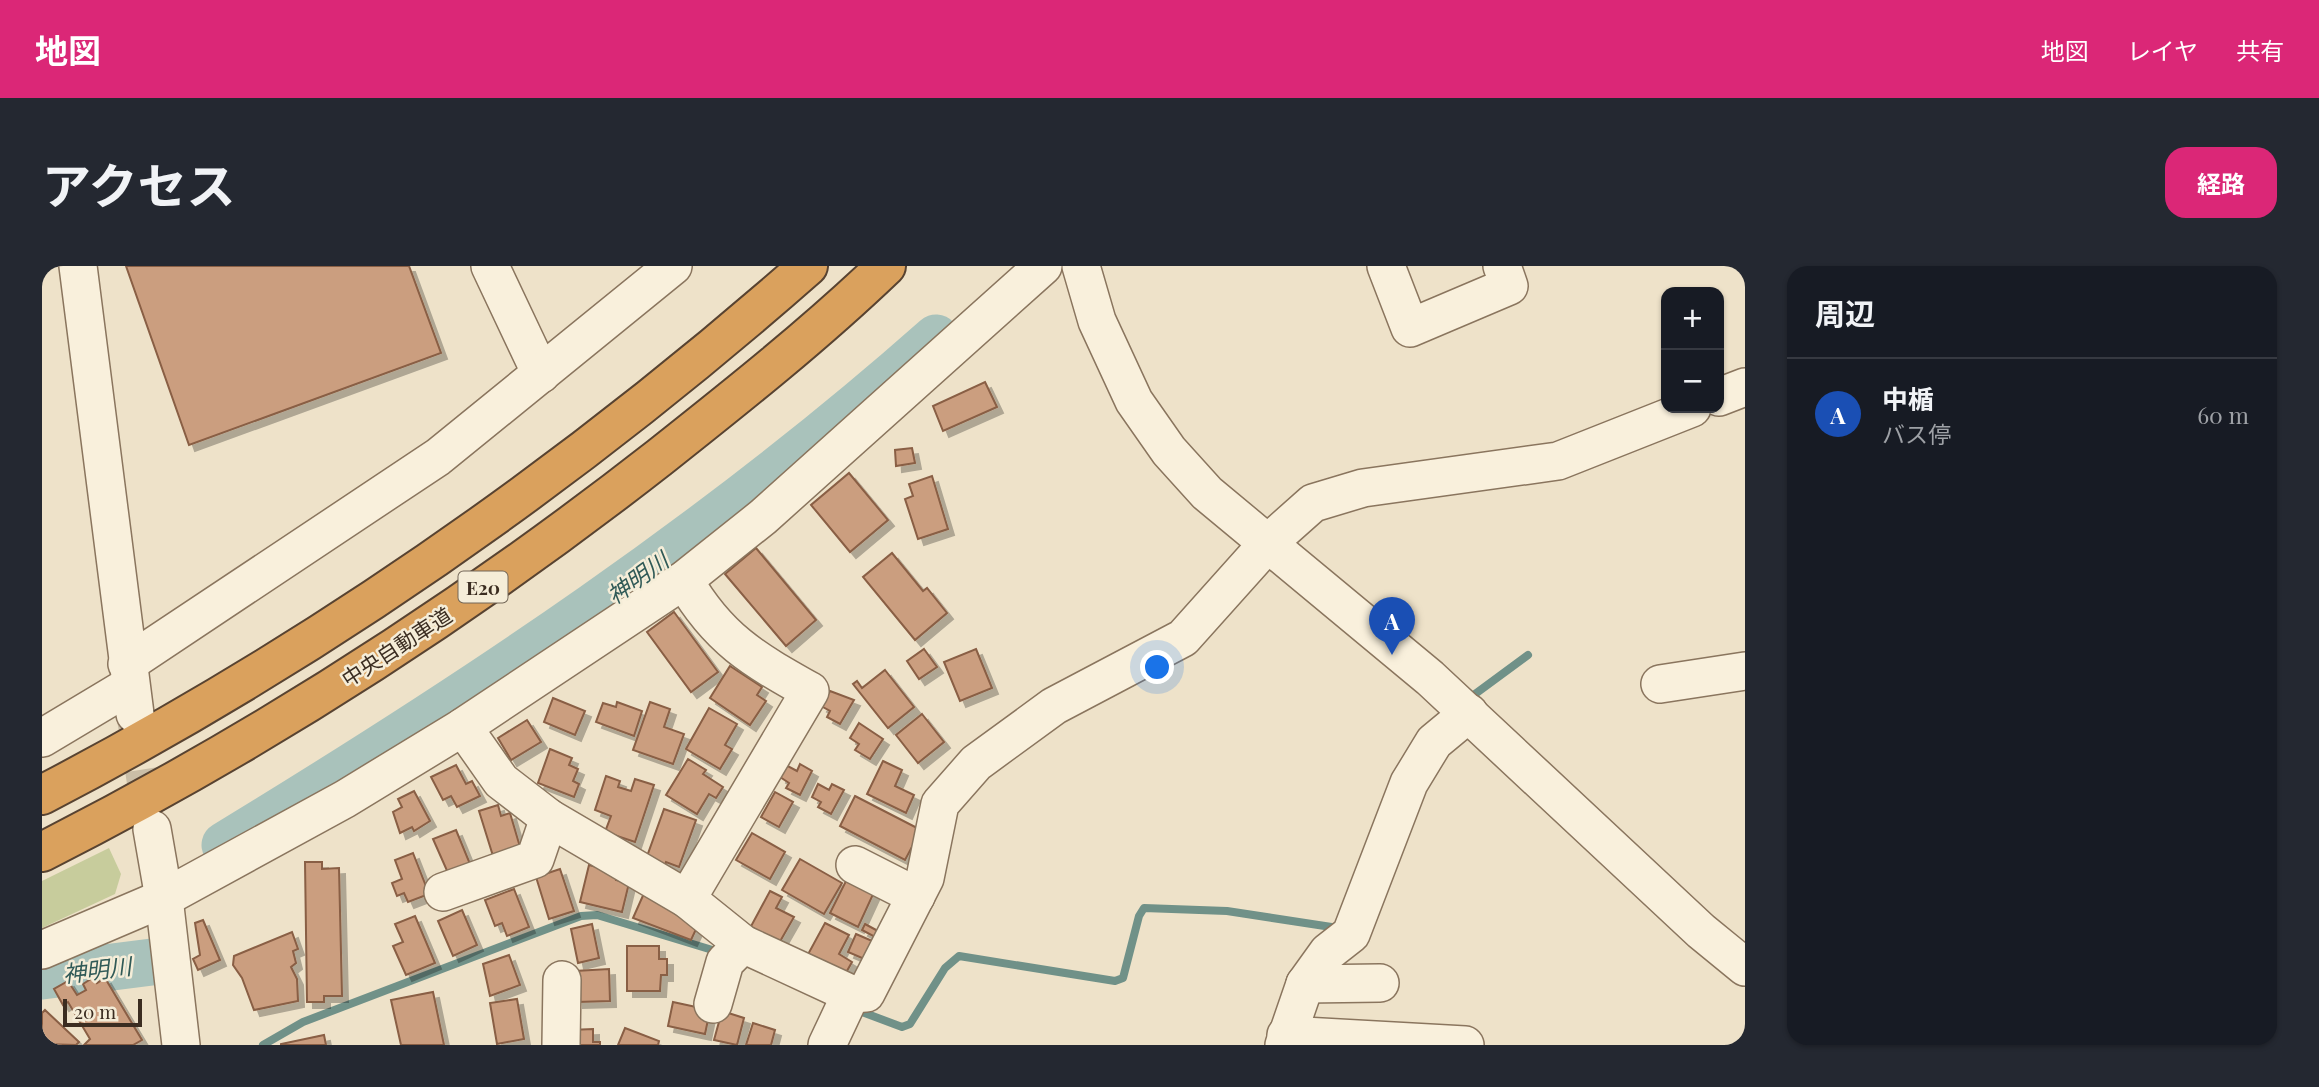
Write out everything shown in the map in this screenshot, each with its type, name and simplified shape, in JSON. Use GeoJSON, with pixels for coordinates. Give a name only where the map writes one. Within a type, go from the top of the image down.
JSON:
{"type":"FeatureCollection","features":[{"type":"Feature","properties":{"kind":"highway","name":"E20"},"geometry":{"type":"LineString","coordinates":[[42,795],[264,671],[415,573],[570,461],[692,366],[808,266]]}},
{"type":"Feature","properties":{"kind":"highway","name":"中央自動車道"},"geometry":{"type":"LineString","coordinates":[[42,852],[130,807],[286,717],[439,618],[588,513],[733,400],[886,266]]}},
{"type":"Feature","properties":{"kind":"street"},"geometry":{"type":"LineString","coordinates":[[78,266],[130,688]]}},
{"type":"Feature","properties":{"kind":"street"},"geometry":{"type":"LineString","coordinates":[[490,266],[541,374]]}},
{"type":"Feature","properties":{"kind":"street"},"geometry":{"type":"LineString","coordinates":[[42,738],[130,688],[438,457],[674,266]]}},
{"type":"Feature","properties":{"kind":"street"},"geometry":{"type":"LineString","coordinates":[[42,950],[164,898],[345,799],[463,727],[684,580],[763,517],[1044,266]]}},
{"type":"Feature","properties":{"kind":"street"},"geometry":{"type":"LineString","coordinates":[[1081,266],[1097,321],[1134,401],[1169,451],[1207,493],[1469,713],[1701,931],[1745,967]]}},
{"type":"Feature","properties":{"kind":"street"},"geometry":{"type":"LineString","coordinates":[[1386,266],[1410,328],[1509,286],[1502,266]]}},
{"type":"Feature","properties":{"kind":"street"},"geometry":{"type":"LineString","coordinates":[[1724,395],[1745,387]]}},
{"type":"Feature","properties":{"kind":"street"},"geometry":{"type":"LineString","coordinates":[[463,727],[501,781],[550,818],[687,899],[743,944],[851,994],[866,993],[925,878],[940,804],[976,764],[1054,706],[1183,638],[1268,543],[1312,503],[1363,488],[1558,461],[1679,413]]}},
{"type":"Feature","properties":{"kind":"street"},"geometry":{"type":"LineString","coordinates":[[684,580],[718,630],[750,657],[810,691],[687,899]]}},
{"type":"Feature","properties":{"kind":"street"},"geometry":{"type":"LineString","coordinates":[[1660,684],[1745,671]]}},
{"type":"Feature","properties":{"kind":"street"},"geometry":{"type":"LineString","coordinates":[[1465,1045],[1285,1040],[1305,984],[1328,952],[1351,934],[1409,783],[1434,742],[1469,713]]}},
{"type":"Feature","properties":{"kind":"street"},"geometry":{"type":"LineString","coordinates":[[443,892],[535,859],[550,818]]}},
{"type":"Feature","properties":{"kind":"street"},"geometry":{"type":"LineString","coordinates":[[152,829],[164,898],[181,1045]]}},
{"type":"Feature","properties":{"kind":"street"},"geometry":{"type":"LineString","coordinates":[[855,865],[916,896]]}},
{"type":"Feature","properties":{"kind":"street"},"geometry":{"type":"LineString","coordinates":[[713,1004],[725,962],[743,944]]}},
{"type":"Feature","properties":{"kind":"street"},"geometry":{"type":"LineString","coordinates":[[561,1045],[562,980]]}},
{"type":"Feature","properties":{"kind":"street"},"geometry":{"type":"LineString","coordinates":[[1305,984],[1380,983]]}},
{"type":"Feature","properties":{"kind":"street"},"geometry":{"type":"LineString","coordinates":[[827,1045],[851,994]]}},
{"type":"Feature","properties":{"kind":"green space"},"geometry":{"type":"Polygon","coordinates":[[[109,848],[121,874],[115,894],[42,928],[42,881],[109,848]]]}},
{"type":"Feature","properties":{"kind":"building"},"geometry":{"type":"Polygon","coordinates":[[[126,266],[409,266],[441,353],[189,445],[126,266]]]}},
{"type":"Feature","properties":{"kind":"building"},"geometry":{"type":"Polygon","coordinates":[[[985,382],[997,407],[943,431],[933,406],[985,382]]]}},
{"type":"Feature","properties":{"kind":"building"},"geometry":{"type":"Polygon","coordinates":[[[912,448],[915,463],[896,466],[895,450],[912,448]]]}},
{"type":"Feature","properties":{"kind":"building"},"geometry":{"type":"Polygon","coordinates":[[[849,473],[888,520],[850,552],[811,505],[849,473]]]}},
{"type":"Feature","properties":{"kind":"building"},"geometry":{"type":"Polygon","coordinates":[[[932,476],[948,529],[918,539],[905,499],[913,496],[909,484],[932,476]]]}},
{"type":"Feature","properties":{"kind":"building"},"geometry":{"type":"Polygon","coordinates":[[[756,548],[816,620],[786,646],[725,574],[756,548]]]}},
{"type":"Feature","properties":{"kind":"building"},"geometry":{"type":"Polygon","coordinates":[[[892,553],[923,591],[927,588],[947,613],[915,640],[863,577],[892,553]]]}},
{"type":"Feature","properties":{"kind":"building"},"geometry":{"type":"Polygon","coordinates":[[[674,612],[718,672],[691,692],[647,632],[674,612]]]}},
{"type":"Feature","properties":{"kind":"building"},"geometry":{"type":"Polygon","coordinates":[[[924,649],[937,667],[919,679],[907,661],[924,649]]]}},
{"type":"Feature","properties":{"kind":"building"},"geometry":{"type":"Polygon","coordinates":[[[976,649],[992,688],[960,701],[944,662],[976,649]]]}},
{"type":"Feature","properties":{"kind":"building"},"geometry":{"type":"Polygon","coordinates":[[[730,666],[762,687],[757,695],[766,701],[750,725],[710,698],[730,666]]]}},
{"type":"Feature","properties":{"kind":"building"},"geometry":{"type":"Polygon","coordinates":[[[885,670],[914,707],[888,728],[853,684],[857,681],[862,688],[885,670]]]}},
{"type":"Feature","properties":{"kind":"building"},"geometry":{"type":"Polygon","coordinates":[[[830,691],[854,700],[840,724],[827,717],[830,711],[821,706],[830,691]]]}},
{"type":"Feature","properties":{"kind":"building"},"geometry":{"type":"Polygon","coordinates":[[[553,698],[585,711],[575,735],[544,722],[553,698]]]}},
{"type":"Feature","properties":{"kind":"building"},"geometry":{"type":"Polygon","coordinates":[[[617,702],[642,711],[634,736],[596,722],[603,703],[616,707],[617,702]]]}},
{"type":"Feature","properties":{"kind":"building"},"geometry":{"type":"Polygon","coordinates":[[[650,702],[670,709],[664,727],[684,734],[673,764],[633,750],[650,702]]]}},
{"type":"Feature","properties":{"kind":"building"},"geometry":{"type":"Polygon","coordinates":[[[709,708],[737,724],[725,745],[732,749],[720,769],[686,749],[709,708]]]}},
{"type":"Feature","properties":{"kind":"building"},"geometry":{"type":"Polygon","coordinates":[[[922,714],[944,742],[918,763],[896,735],[922,714]]]}},
{"type":"Feature","properties":{"kind":"building"},"geometry":{"type":"Polygon","coordinates":[[[527,720],[541,742],[511,760],[498,738],[527,720]]]}},
{"type":"Feature","properties":{"kind":"building"},"geometry":{"type":"Polygon","coordinates":[[[859,723],[883,739],[870,759],[855,750],[859,744],[850,738],[859,723]]]}},
{"type":"Feature","properties":{"kind":"building"},"geometry":{"type":"Polygon","coordinates":[[[550,749],[572,758],[569,765],[578,769],[573,781],[579,784],[574,797],[538,783],[550,749]]]}},
{"type":"Feature","properties":{"kind":"building"},"geometry":{"type":"Polygon","coordinates":[[[688,759],[706,770],[703,774],[723,787],[716,798],[709,794],[697,814],[666,795],[688,759]]]}},
{"type":"Feature","properties":{"kind":"building"},"geometry":{"type":"Polygon","coordinates":[[[883,761],[902,770],[895,786],[914,795],[906,813],[867,794],[883,761]]]}},
{"type":"Feature","properties":{"kind":"building"},"geometry":{"type":"Polygon","coordinates":[[[800,764],[812,771],[800,795],[786,788],[789,783],[780,777],[786,765],[797,771],[800,764]]]}},
{"type":"Feature","properties":{"kind":"building"},"geometry":{"type":"Polygon","coordinates":[[[456,765],[466,784],[472,781],[480,796],[457,807],[451,796],[443,800],[431,777],[456,765]]]}},
{"type":"Feature","properties":{"kind":"building"},"geometry":{"type":"Polygon","coordinates":[[[606,776],[620,781],[618,787],[631,791],[635,779],[654,785],[635,842],[605,832],[611,816],[595,810],[606,776]]]}},
{"type":"Feature","properties":{"kind":"building"},"geometry":{"type":"Polygon","coordinates":[[[818,784],[829,790],[832,784],[844,790],[831,814],[818,807],[821,802],[812,797],[818,784]]]}},
{"type":"Feature","properties":{"kind":"building"},"geometry":{"type":"Polygon","coordinates":[[[414,791],[430,821],[414,831],[412,827],[400,833],[393,812],[402,807],[398,799],[414,791]]]}},
{"type":"Feature","properties":{"kind":"building"},"geometry":{"type":"Polygon","coordinates":[[[775,792],[793,802],[779,827],[761,817],[775,792]]]}},
{"type":"Feature","properties":{"kind":"building"},"geometry":{"type":"Polygon","coordinates":[[[855,796],[921,830],[905,860],[840,826],[855,796]]]}},
{"type":"Feature","properties":{"kind":"building"},"geometry":{"type":"Polygon","coordinates":[[[498,805],[501,816],[510,813],[520,847],[493,856],[479,811],[498,805]]]}},
{"type":"Feature","properties":{"kind":"building"},"geometry":{"type":"Polygon","coordinates":[[[664,809],[696,820],[679,867],[666,862],[664,869],[645,862],[664,809]]]}},
{"type":"Feature","properties":{"kind":"building"},"geometry":{"type":"Polygon","coordinates":[[[456,830],[470,864],[448,873],[433,839],[456,830]]]}},
{"type":"Feature","properties":{"kind":"building"},"geometry":{"type":"Polygon","coordinates":[[[752,833],[785,852],[770,879],[736,860],[752,833]]]}},
{"type":"Feature","properties":{"kind":"building"},"geometry":{"type":"Polygon","coordinates":[[[413,853],[429,894],[408,902],[404,893],[397,896],[392,883],[402,879],[395,860],[413,853]]]}},
{"type":"Feature","properties":{"kind":"building"},"geometry":{"type":"Polygon","coordinates":[[[800,859],[842,883],[824,914],[782,890],[800,859]]]}},
{"type":"Feature","properties":{"kind":"building"},"geometry":{"type":"Polygon","coordinates":[[[305,862],[322,862],[322,869],[339,868],[342,996],[324,996],[324,1002],[307,1002],[305,862]]]}},
{"type":"Feature","properties":{"kind":"building"},"geometry":{"type":"Polygon","coordinates":[[[589,865],[617,872],[616,880],[629,883],[622,912],[580,902],[589,865]]]}},
{"type":"Feature","properties":{"kind":"building"},"geometry":{"type":"Polygon","coordinates":[[[560,869],[574,911],[549,919],[536,877],[560,869]]]}},
{"type":"Feature","properties":{"kind":"building"},"geometry":{"type":"Polygon","coordinates":[[[848,877],[875,890],[858,927],[830,913],[848,877]]]}},
{"type":"Feature","properties":{"kind":"building"},"geometry":{"type":"Polygon","coordinates":[[[514,889],[529,927],[507,936],[502,923],[495,926],[485,900],[514,889]]]}},
{"type":"Feature","properties":{"kind":"building"},"geometry":{"type":"Polygon","coordinates":[[[645,891],[697,927],[691,940],[633,918],[645,891]]]}},
{"type":"Feature","properties":{"kind":"building"},"geometry":{"type":"Polygon","coordinates":[[[770,891],[782,897],[776,908],[794,917],[778,945],[749,930],[770,891]]]}},
{"type":"Feature","properties":{"kind":"building"},"geometry":{"type":"Polygon","coordinates":[[[462,910],[477,945],[453,956],[438,921],[462,910]]]}},
{"type":"Feature","properties":{"kind":"building"},"geometry":{"type":"Polygon","coordinates":[[[415,916],[435,963],[406,975],[393,946],[403,942],[395,924],[415,916]]]}},
{"type":"Feature","properties":{"kind":"building"},"geometry":{"type":"Polygon","coordinates":[[[203,920],[220,960],[198,970],[193,959],[200,955],[195,923],[203,920]]]}},
{"type":"Feature","properties":{"kind":"building"},"geometry":{"type":"Polygon","coordinates":[[[825,923],[849,935],[839,954],[852,962],[843,978],[806,958],[825,923]]]}},
{"type":"Feature","properties":{"kind":"building"},"geometry":{"type":"Polygon","coordinates":[[[592,924],[599,958],[578,963],[571,929],[592,924]]]}},
{"type":"Feature","properties":{"kind":"building"},"geometry":{"type":"Polygon","coordinates":[[[865,924],[878,931],[875,937],[862,930],[865,924]]]}},
{"type":"Feature","properties":{"kind":"building"},"geometry":{"type":"Polygon","coordinates":[[[292,932],[298,949],[293,951],[296,963],[291,967],[297,979],[298,1001],[254,1010],[242,978],[233,965],[234,956],[292,932]]]}},
{"type":"Feature","properties":{"kind":"building"},"geometry":{"type":"Polygon","coordinates":[[[856,934],[877,943],[869,961],[848,952],[856,934]]]}},
{"type":"Feature","properties":{"kind":"building"},"geometry":{"type":"Polygon","coordinates":[[[627,946],[659,946],[659,959],[667,959],[667,975],[661,975],[660,991],[627,991],[627,946]]]}},
{"type":"Feature","properties":{"kind":"building"},"geometry":{"type":"Polygon","coordinates":[[[509,955],[520,985],[490,996],[483,964],[509,955]]]}},
{"type":"Feature","properties":{"kind":"building"},"geometry":{"type":"Polygon","coordinates":[[[609,969],[610,1001],[577,1002],[575,971],[609,969]]]}},
{"type":"Feature","properties":{"kind":"building"},"geometry":{"type":"Polygon","coordinates":[[[94,977],[97,983],[105,978],[142,1040],[133,1045],[84,1045],[90,1039],[68,1002],[63,1005],[54,989],[68,981],[77,995],[86,990],[83,984],[94,977]]]}},
{"type":"Feature","properties":{"kind":"building"},"geometry":{"type":"Polygon","coordinates":[[[433,992],[444,1045],[401,1045],[391,1000],[433,992]]]}},
{"type":"Feature","properties":{"kind":"building"},"geometry":{"type":"Polygon","coordinates":[[[517,999],[524,1039],[497,1044],[490,1003],[517,999]]]}},
{"type":"Feature","properties":{"kind":"building"},"geometry":{"type":"Polygon","coordinates":[[[673,1002],[710,1010],[705,1034],[668,1026],[673,1002]]]}},
{"type":"Feature","properties":{"kind":"building"},"geometry":{"type":"Polygon","coordinates":[[[45,1010],[79,1042],[76,1045],[42,1044],[42,1013],[45,1010]]]}},
{"type":"Feature","properties":{"kind":"building"},"geometry":{"type":"Polygon","coordinates":[[[722,1011],[744,1018],[737,1045],[714,1040],[722,1011]]]}},
{"type":"Feature","properties":{"kind":"building"},"geometry":{"type":"Polygon","coordinates":[[[753,1023],[775,1030],[771,1045],[746,1045],[753,1023]]]}},
{"type":"Feature","properties":{"kind":"building"},"geometry":{"type":"Polygon","coordinates":[[[625,1028],[659,1041],[658,1045],[618,1045],[625,1028]]]}},
{"type":"Feature","properties":{"kind":"building"},"geometry":{"type":"Polygon","coordinates":[[[593,1029],[593,1042],[600,1042],[600,1045],[571,1045],[570,1030],[593,1029]]]}},
{"type":"Feature","properties":{"kind":"building"},"geometry":{"type":"Polygon","coordinates":[[[324,1035],[326,1045],[281,1045],[281,1044],[324,1035]]]}},
{"type":"Feature","properties":{"kind":"waterway","name":"神明川"},"geometry":{"type":"LineString","coordinates":[[225,845],[502,669],[681,544],[768,478],[936,338]]}},
{"type":"Feature","properties":{"kind":"waterway"},"geometry":{"type":"LineString","coordinates":[[1471,697],[1528,655]]}},
{"type":"Feature","properties":{"kind":"waterway"},"geometry":{"type":"LineString","coordinates":[[862,1012],[902,1027],[910,1024],[945,968],[959,956],[1115,981],[1123,978],[1139,916],[1144,908],[1227,911],[1338,928]]}},
{"type":"Feature","properties":{"kind":"waterway"},"geometry":{"type":"LineString","coordinates":[[263,1045],[303,1022],[581,916],[597,915],[719,952]]}},
{"type":"Feature","properties":{"kind":"waterway","name":"神明川"},"geometry":{"type":"LineString","coordinates":[[42,976],[152,962]]}},
{"type":"Feature","properties":{"kind":"tunnel"},"geometry":{"type":"LineString","coordinates":[[135,715],[152,824]]}},
{"type":"Feature","properties":{"kind":"place","name":"中楯"},"geometry":{"type":"Point","coordinates":[1392,655]}}]}
